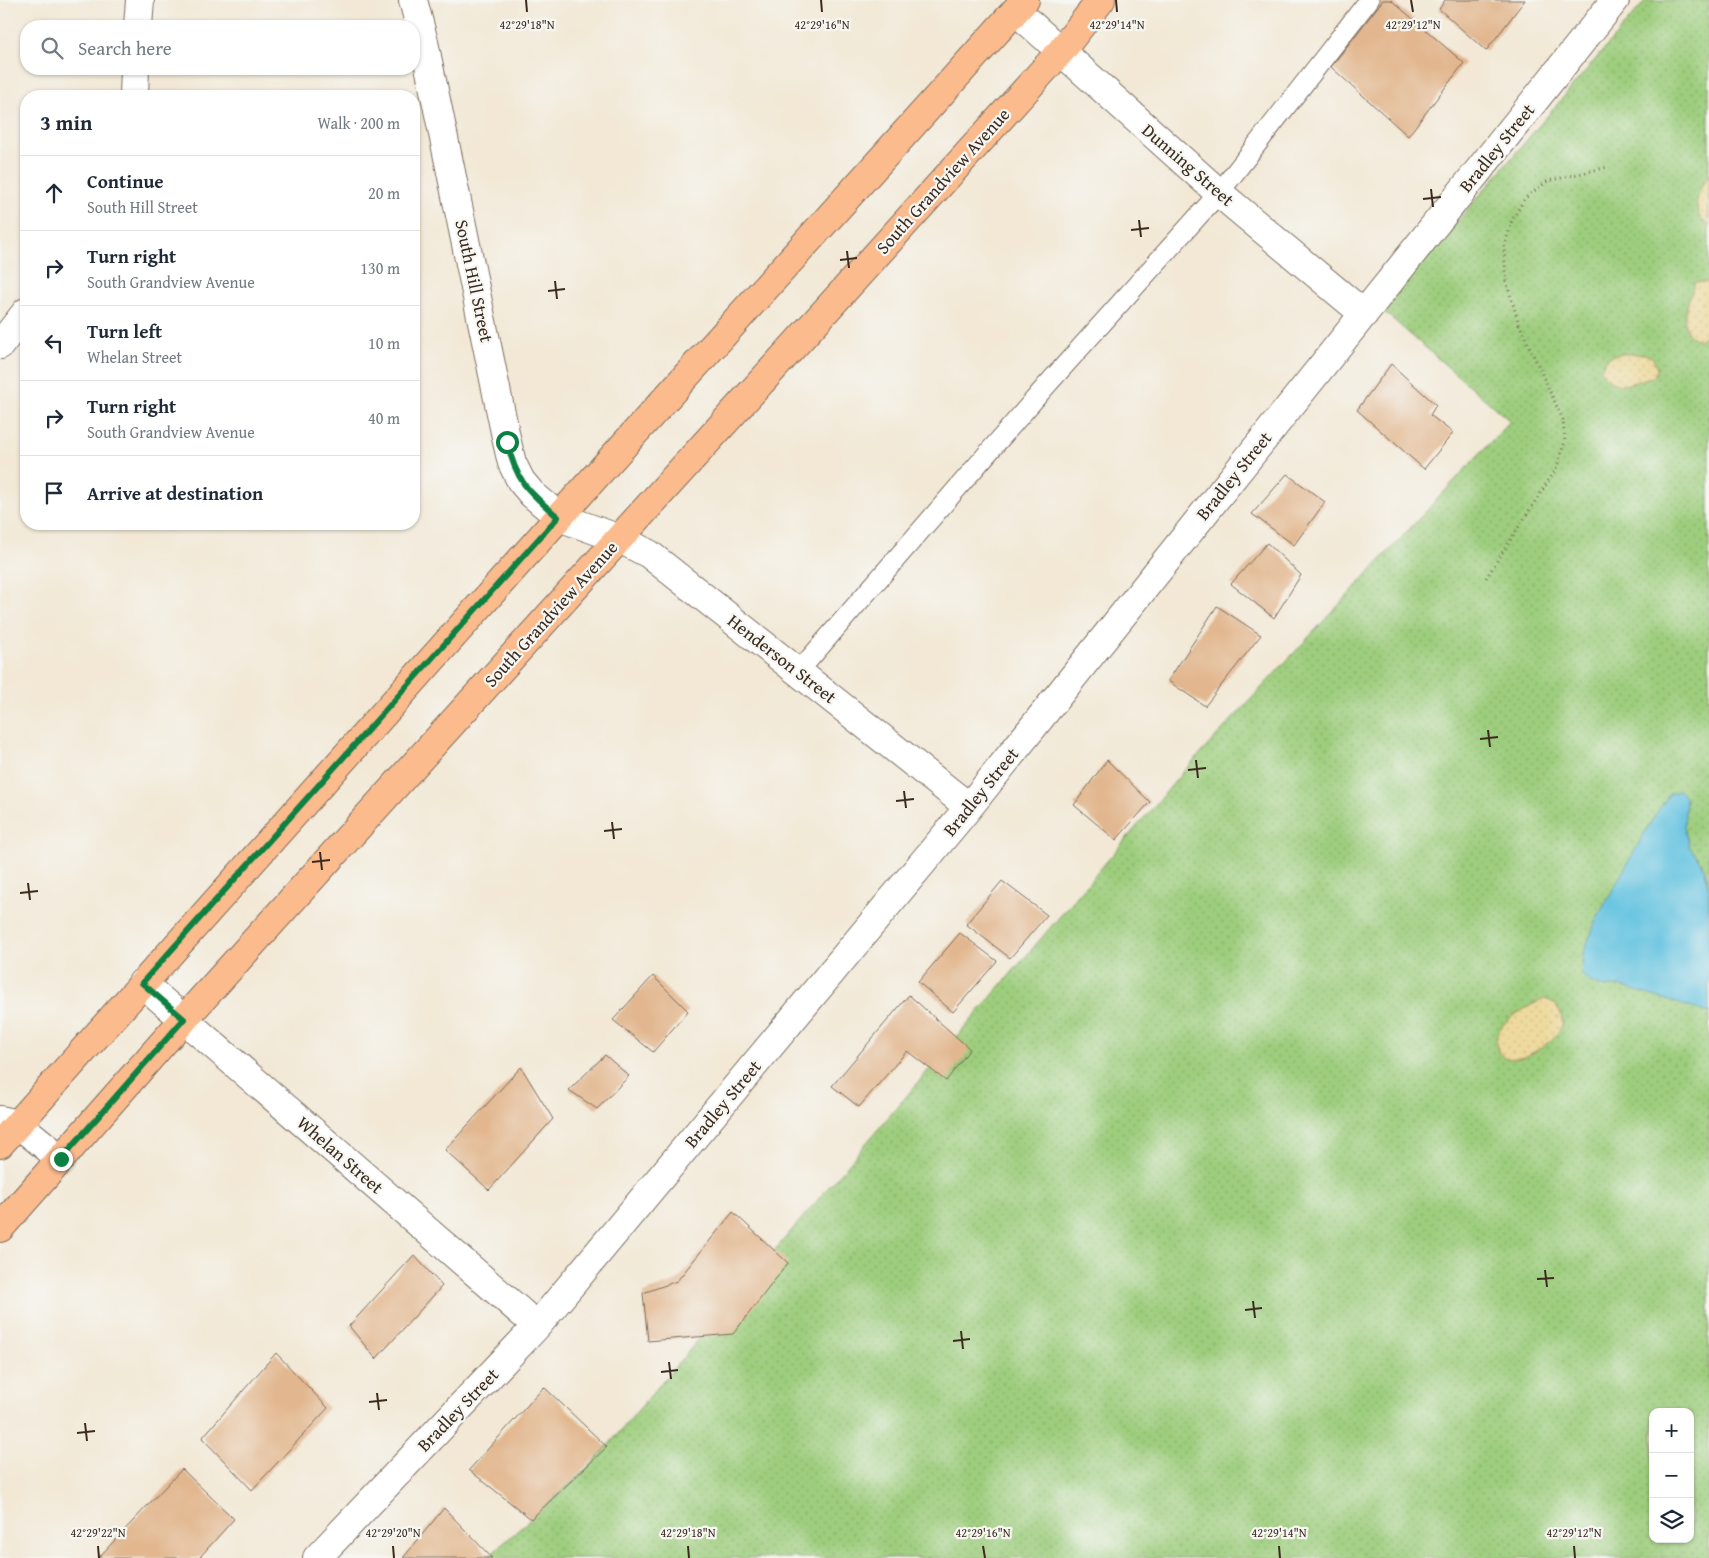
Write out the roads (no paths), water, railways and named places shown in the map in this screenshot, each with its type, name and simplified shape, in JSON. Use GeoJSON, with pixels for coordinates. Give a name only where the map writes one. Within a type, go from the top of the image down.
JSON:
{"type":"FeatureCollection","features":[{"type":"Feature","properties":{"kind":"main road","name":"South Grandview Avenue"},"geometry":{"type":"LineString","coordinates":[[0,1228],[184,1019],[1060,51],[1101,0]]}},
{"type":"Feature","properties":{"kind":"main road"},"geometry":{"type":"LineString","coordinates":[[0,1144],[9,1122],[142,983],[558,517],[1021,6]]}},
{"type":"Feature","properties":{"kind":"street"},"geometry":{"type":"LineString","coordinates":[[138,20],[140,0]]}},
{"type":"Feature","properties":{"kind":"street","name":"South Hill Street"},"geometry":{"type":"LineString","coordinates":[[413,0],[418,20]]}},
{"type":"Feature","properties":{"kind":"street","name":"Bradley Street"},"geometry":{"type":"LineString","coordinates":[[317,1558],[537,1326],[969,807],[1615,0]]}},
{"type":"Feature","properties":{"kind":"street","name":"Dunning Street"},"geometry":{"type":"LineString","coordinates":[[1021,6],[1060,51],[1219,193],[1364,314]]}},
{"type":"Feature","properties":{"kind":"street","name":"South Hill Street"},"geometry":{"type":"LineString","coordinates":[[420,27],[512,463],[521,481],[532,494],[558,517],[586,528]]}},
{"type":"Feature","properties":{"kind":"street"},"geometry":{"type":"LineString","coordinates":[[134,90],[135,75]]}},
{"type":"Feature","properties":{"kind":"street"},"geometry":{"type":"LineString","coordinates":[[0,345],[20,320]]}},
{"type":"Feature","properties":{"kind":"street","name":"Henderson Street"},"geometry":{"type":"LineString","coordinates":[[586,528],[620,538],[650,554],[969,807]]}},
{"type":"Feature","properties":{"kind":"street","name":"Whelan Street"},"geometry":{"type":"LineString","coordinates":[[142,983],[537,1326]]}},
{"type":"Feature","properties":{"kind":"street"},"geometry":{"type":"LineString","coordinates":[[9,1122],[61,1159]]}},
{"type":"Feature","properties":{"kind":"lane"},"geometry":{"type":"LineString","coordinates":[[798,672],[1040,394],[1219,193],[1369,0]]}},
{"type":"Feature","properties":{"kind":"water"},"geometry":{"type":"Polygon","coordinates":[[[1680,790],[1686,799],[1684,826],[1689,846],[1704,867],[1709,889],[1709,1013],[1620,986],[1599,986],[1590,982],[1581,974],[1583,954],[1597,918],[1649,825],[1669,794],[1680,790]]]}}]}
